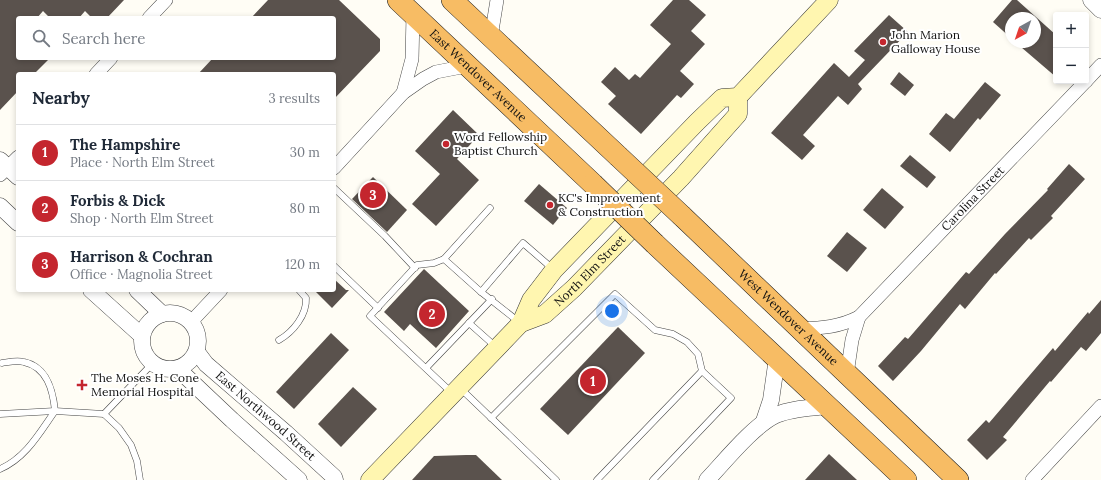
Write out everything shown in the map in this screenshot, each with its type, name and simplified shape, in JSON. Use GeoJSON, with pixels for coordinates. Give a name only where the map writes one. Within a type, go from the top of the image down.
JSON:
{"type":"FeatureCollection","features":[{"type":"Feature","properties":{"kind":"highway","name":"East Wendover Avenue"},"geometry":{"type":"LineString","coordinates":[[398,0],[777,358]]}},
{"type":"Feature","properties":{"kind":"highway"},"geometry":{"type":"LineString","coordinates":[[456,0],[491,37]]}},
{"type":"Feature","properties":{"kind":"highway","name":"West Wendover Avenue"},"geometry":{"type":"LineString","coordinates":[[491,37],[682,216],[958,480]]}},
{"type":"Feature","properties":{"kind":"highway"},"geometry":{"type":"LineString","coordinates":[[777,358],[906,480]]}},
{"type":"Feature","properties":{"kind":"main road"},"geometry":{"type":"LineString","coordinates":[[738,97],[829,0]]}},
{"type":"Feature","properties":{"kind":"main road","name":"North Elm Street"},"geometry":{"type":"LineString","coordinates":[[370,480],[521,323],[531,300],[554,270],[722,98],[738,97],[738,114],[676,183],[574,288],[545,314],[521,323]]}},
{"type":"Feature","properties":{"kind":"street"},"geometry":{"type":"LineString","coordinates":[[151,16],[166,0]]}},
{"type":"Feature","properties":{"kind":"street"},"geometry":{"type":"LineString","coordinates":[[491,37],[497,0]]}},
{"type":"Feature","properties":{"kind":"street"},"geometry":{"type":"LineString","coordinates":[[1091,0],[1101,10]]}},
{"type":"Feature","properties":{"kind":"street"},"geometry":{"type":"LineString","coordinates":[[403,93],[412,58],[413,15]]}},
{"type":"Feature","properties":{"kind":"street"},"geometry":{"type":"LineString","coordinates":[[98,72],[109,60]]}},
{"type":"Feature","properties":{"kind":"street","name":"Carolina Street"},"geometry":{"type":"LineString","coordinates":[[1089,78],[1101,65]]}},
{"type":"Feature","properties":{"kind":"street"},"geometry":{"type":"LineString","coordinates":[[336,166],[403,93],[436,72],[467,66]]}},
{"type":"Feature","properties":{"kind":"street","name":"Carolina Street"},"geometry":{"type":"LineString","coordinates":[[800,330],[834,327],[859,317],[1083,84]]}},
{"type":"Feature","properties":{"kind":"street"},"geometry":{"type":"LineString","coordinates":[[0,206],[16,221]]}},
{"type":"Feature","properties":{"kind":"street"},"geometry":{"type":"LineString","coordinates":[[93,292],[142,336]]}},
{"type":"Feature","properties":{"kind":"street"},"geometry":{"type":"LineString","coordinates":[[139,292],[162,314]]}},
{"type":"Feature","properties":{"kind":"street"},"geometry":{"type":"LineString","coordinates":[[191,322],[219,292]]}},
{"type":"Feature","properties":{"kind":"street"},"geometry":{"type":"LineString","coordinates":[[170,312],[185,317],[191,322],[198,334],[199,341],[197,352],[189,363],[178,369],[159,368],[152,364],[143,350],[142,336],[148,323],[154,317],[162,314],[170,312]]}},
{"type":"Feature","properties":{"kind":"street","name":"Carolina Street"},"geometry":{"type":"LineString","coordinates":[[847,374],[852,340],[859,317]]}},
{"type":"Feature","properties":{"kind":"street","name":"East Northwood Street"},"geometry":{"type":"LineString","coordinates":[[197,352],[206,364],[286,433],[334,477],[335,480]]}},
{"type":"Feature","properties":{"kind":"street"},"geometry":{"type":"LineString","coordinates":[[764,421],[770,400],[777,358]]}},
{"type":"Feature","properties":{"kind":"street","name":"East Northwood Street"},"geometry":{"type":"LineString","coordinates":[[178,369],[298,480]]}},
{"type":"Feature","properties":{"kind":"street"},"geometry":{"type":"LineString","coordinates":[[707,480],[764,421],[777,414],[791,410],[828,406]]}},
{"type":"Feature","properties":{"kind":"street"},"geometry":{"type":"LineString","coordinates":[[1032,480],[1101,406]]}},
{"type":"Feature","properties":{"kind":"lane"},"geometry":{"type":"LineString","coordinates":[[336,190],[385,236],[415,268]]}},
{"type":"Feature","properties":{"kind":"lane"},"geometry":{"type":"LineString","coordinates":[[490,208],[444,259],[434,264],[418,265],[370,316],[426,368],[491,418],[556,480]]}},
{"type":"Feature","properties":{"kind":"lane"},"geometry":{"type":"LineString","coordinates":[[481,292],[523,243],[554,270]]}},
{"type":"Feature","properties":{"kind":"lane"},"geometry":{"type":"LineString","coordinates":[[444,259],[481,292],[492,299],[521,323]]}},
{"type":"Feature","properties":{"kind":"lane"},"geometry":{"type":"LineString","coordinates":[[336,268],[378,308]]}},
{"type":"Feature","properties":{"kind":"lane"},"geometry":{"type":"LineString","coordinates":[[279,340],[285,336],[301,319],[307,307],[306,298],[301,292]]}},
{"type":"Feature","properties":{"kind":"lane"},"geometry":{"type":"LineString","coordinates":[[491,418],[615,294],[655,330],[673,334],[687,342],[698,354],[702,371],[731,398],[653,480]]}},
{"type":"Feature","properties":{"kind":"lane"},"geometry":{"type":"LineString","coordinates":[[426,368],[492,299]]}},
{"type":"Feature","properties":{"kind":"lane"},"geometry":{"type":"LineString","coordinates":[[469,323],[497,348]]}},
{"type":"Feature","properties":{"kind":"lane"},"geometry":{"type":"LineString","coordinates":[[0,469],[17,460],[28,448],[55,411],[52,387],[47,378],[41,372],[34,366],[22,361],[2,363]]}},
{"type":"Feature","properties":{"kind":"lane"},"geometry":{"type":"LineString","coordinates":[[104,414],[152,364]]}},
{"type":"Feature","properties":{"kind":"lane"},"geometry":{"type":"LineString","coordinates":[[597,480],[702,371]]}},
{"type":"Feature","properties":{"kind":"lane"},"geometry":{"type":"LineString","coordinates":[[0,414],[55,411],[104,414],[119,428],[131,445],[137,461],[140,480]]}},
{"type":"Feature","properties":{"kind":"building"},"geometry":{"type":"Polygon","coordinates":[[[0,0],[124,0],[109,16],[90,16],[85,11],[81,16],[48,16],[43,11],[39,16],[16,16],[16,60],[48,60],[36,72],[16,72],[16,93],[0,110],[0,0]]]}},
{"type":"Feature","properties":{"kind":"building"},"geometry":{"type":"Polygon","coordinates":[[[268,0],[339,0],[380,39],[380,51],[336,97],[336,72],[200,72],[211,60],[336,60],[336,16],[253,16],[268,0]]]}},
{"type":"Feature","properties":{"kind":"building"},"geometry":{"type":"Polygon","coordinates":[[[673,0],[689,0],[706,15],[691,31],[705,44],[680,71],[694,84],[681,98],[677,95],[641,134],[608,104],[616,96],[601,82],[615,67],[629,80],[635,74],[640,78],[671,44],[650,25],[673,0]]]}},
{"type":"Feature","properties":{"kind":"building"},"geometry":{"type":"Polygon","coordinates":[[[1012,0],[1017,0],[1030,12],[1005,12],[1005,33],[993,22],[1012,0]]]}},
{"type":"Feature","properties":{"kind":"building"},"geometry":{"type":"Polygon","coordinates":[[[889,15],[908,32],[858,84],[862,89],[848,105],[838,96],[803,135],[815,146],[802,160],[771,133],[834,63],[849,77],[865,60],[854,51],[889,15]]]}},
{"type":"Feature","properties":{"kind":"building"},"geometry":{"type":"Polygon","coordinates":[[[1041,22],[1053,32],[1053,74],[1022,48],[1041,48],[1041,22]]]}},
{"type":"Feature","properties":{"kind":"building"},"geometry":{"type":"Polygon","coordinates":[[[899,72],[914,85],[905,96],[890,84],[899,72]]]}},
{"type":"Feature","properties":{"kind":"building"},"geometry":{"type":"Polygon","coordinates":[[[985,82],[1001,95],[980,120],[978,118],[950,152],[929,134],[946,113],[954,119],[985,82]]]}},
{"type":"Feature","properties":{"kind":"building"},"geometry":{"type":"Polygon","coordinates":[[[453,110],[479,135],[457,159],[479,180],[436,226],[412,204],[440,174],[415,151],[453,110]]]}},
{"type":"Feature","properties":{"kind":"building"},"geometry":{"type":"Polygon","coordinates":[[[910,155],[936,177],[927,188],[900,166],[910,155]]]}},
{"type":"Feature","properties":{"kind":"building"},"geometry":{"type":"Polygon","coordinates":[[[1069,164],[1085,179],[1051,216],[1053,218],[1031,240],[1029,238],[996,274],[995,273],[965,309],[960,304],[921,351],[893,381],[878,366],[905,337],[908,339],[966,272],[969,274],[1048,190],[1047,189],[1069,164]]]}},
{"type":"Feature","properties":{"kind":"building"},"geometry":{"type":"Polygon","coordinates":[[[373,177],[407,210],[387,232],[352,199],[373,177]]]}},
{"type":"Feature","properties":{"kind":"building"},"geometry":{"type":"Polygon","coordinates":[[[539,184],[567,208],[553,225],[524,201],[539,184]]]}},
{"type":"Feature","properties":{"kind":"building"},"geometry":{"type":"Polygon","coordinates":[[[882,188],[904,207],[885,229],[863,210],[882,188]]]}},
{"type":"Feature","properties":{"kind":"building"},"geometry":{"type":"Polygon","coordinates":[[[847,232],[867,248],[847,272],[827,256],[847,232]]]}},
{"type":"Feature","properties":{"kind":"building"},"geometry":{"type":"Polygon","coordinates":[[[424,269],[469,311],[436,348],[410,324],[404,331],[384,312],[424,269]]]}},
{"type":"Feature","properties":{"kind":"building"},"geometry":{"type":"Polygon","coordinates":[[[336,281],[346,290],[349,290],[332,308],[316,292],[336,292],[336,281]]]}},
{"type":"Feature","properties":{"kind":"building"},"geometry":{"type":"Polygon","coordinates":[[[1101,300],[1101,333],[1086,351],[1081,347],[1051,382],[1050,381],[1003,437],[1007,440],[987,460],[967,440],[986,420],[989,423],[1053,348],[1055,351],[1088,312],[1089,314],[1101,300]]]}},
{"type":"Feature","properties":{"kind":"building"},"geometry":{"type":"Polygon","coordinates":[[[618,327],[645,353],[568,435],[540,409],[618,327]]]}},
{"type":"Feature","properties":{"kind":"building"},"geometry":{"type":"Polygon","coordinates":[[[331,333],[349,350],[294,409],[276,392],[331,333]]]}},
{"type":"Feature","properties":{"kind":"building"},"geometry":{"type":"Polygon","coordinates":[[[353,387],[377,409],[341,447],[318,424],[353,387]]]}},
{"type":"Feature","properties":{"kind":"building"},"geometry":{"type":"Polygon","coordinates":[[[829,454],[857,480],[805,480],[829,454]]]}},
{"type":"Feature","properties":{"kind":"building"},"geometry":{"type":"Polygon","coordinates":[[[476,455],[502,480],[412,480],[434,456],[476,455]]]}},
{"type":"Feature","properties":{"kind":"place","name":"John Marion Galloway House"},"geometry":{"type":"Point","coordinates":[883,42]}},
{"type":"Feature","properties":{"kind":"place","name":"Word Fellowship Baptist Church"},"geometry":{"type":"Point","coordinates":[446,144]}},
{"type":"Feature","properties":{"kind":"place","name":"Harrison & Cochran"},"geometry":{"type":"Point","coordinates":[373,195]}},
{"type":"Feature","properties":{"kind":"place","name":"KC's Improvement & Construction"},"geometry":{"type":"Point","coordinates":[550,205]}},
{"type":"Feature","properties":{"kind":"place","name":"Forbis & Dick"},"geometry":{"type":"Point","coordinates":[432,314]}},
{"type":"Feature","properties":{"kind":"place","name":"The Hampshire"},"geometry":{"type":"Point","coordinates":[593,381]}},
{"type":"Feature","properties":{"kind":"place","name":"The Moses H. Cone Memorial Hospital"},"geometry":{"type":"Point","coordinates":[82,385]}}]}
